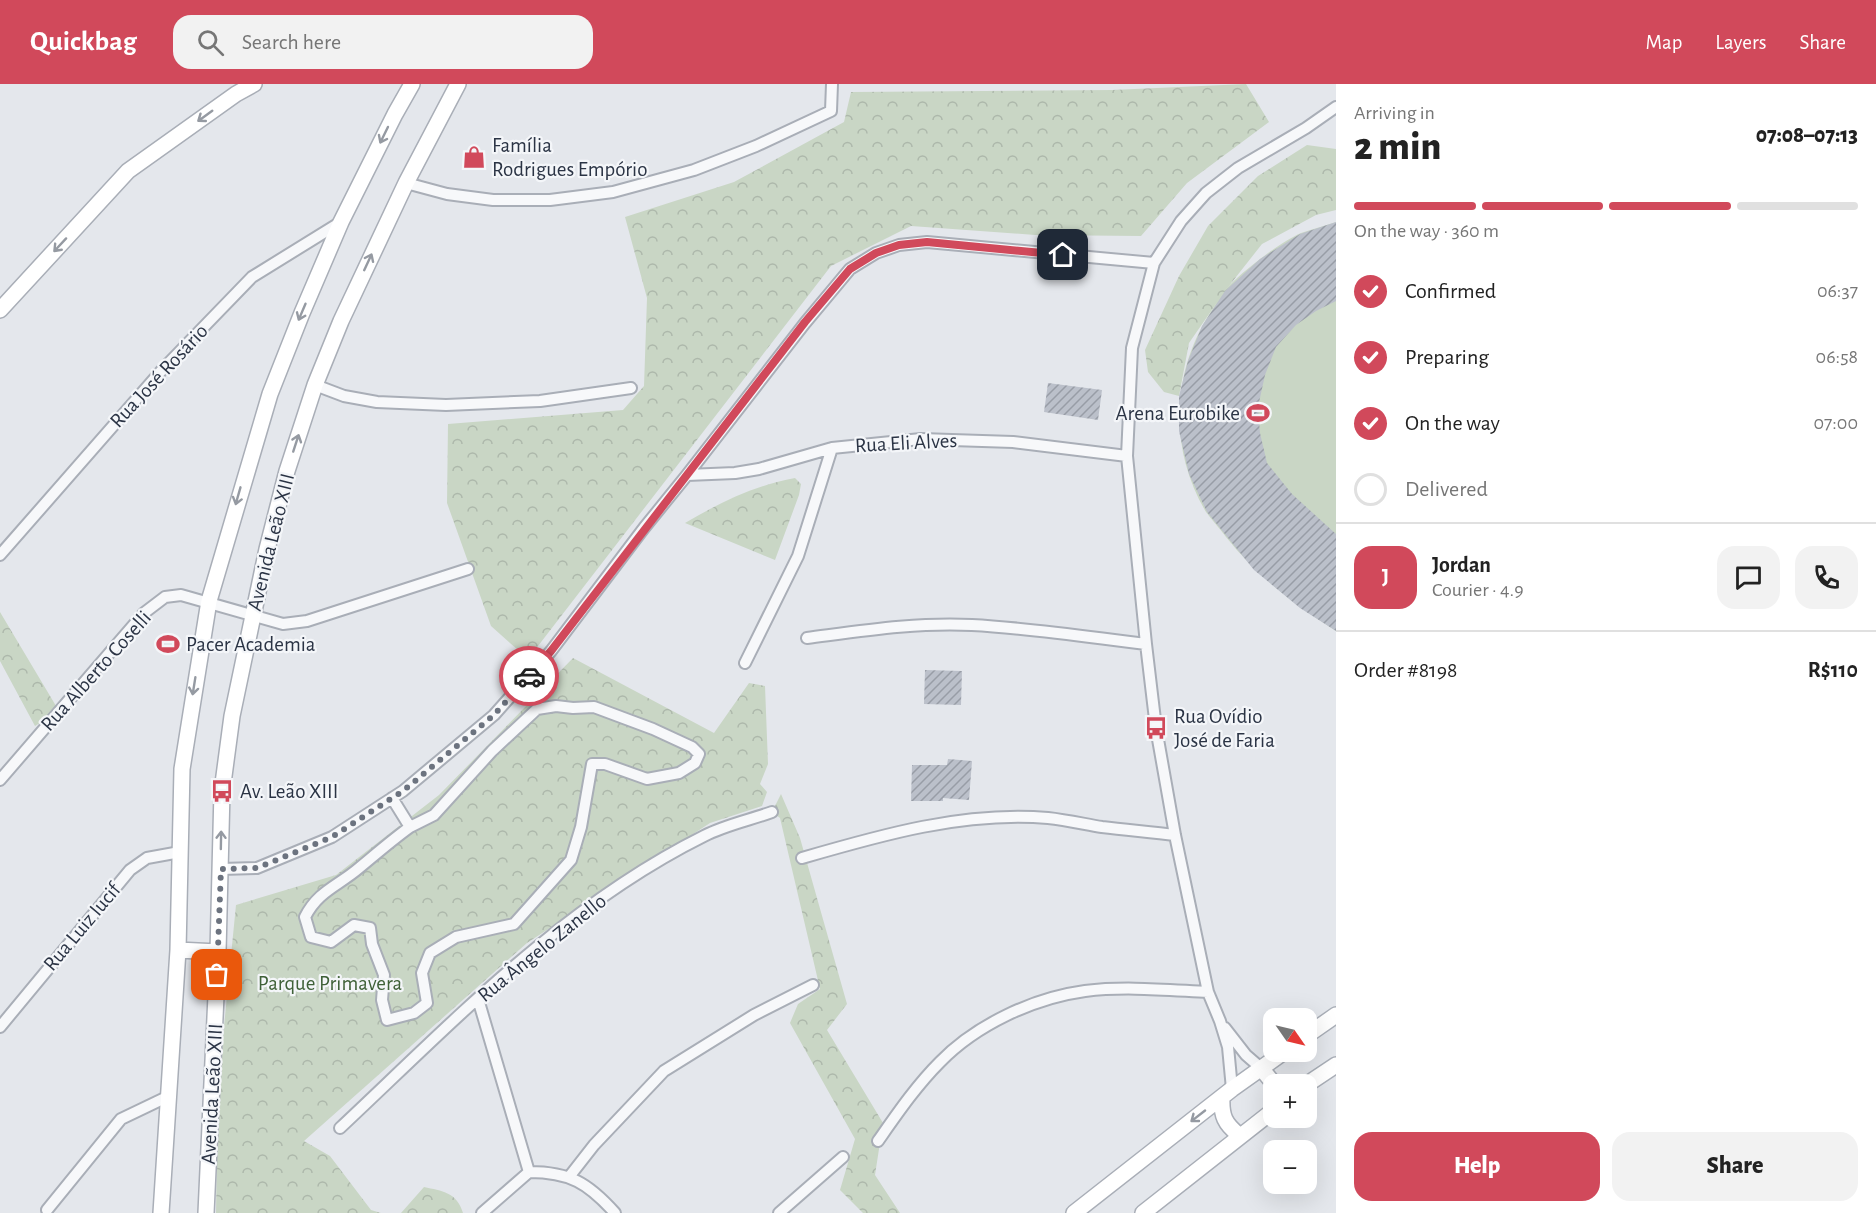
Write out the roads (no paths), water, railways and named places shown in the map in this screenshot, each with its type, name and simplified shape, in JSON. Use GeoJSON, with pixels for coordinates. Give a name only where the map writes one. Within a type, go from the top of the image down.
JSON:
{"type":"FeatureCollection","features":[{"type":"Feature","properties":{"kind":"main road"},"geometry":{"type":"LineString","coordinates":[[0,310],[128,171],[236,94],[254,84]]}},
{"type":"Feature","properties":{"kind":"main road","name":"Avenida Leão XIII"},"geometry":{"type":"LineString","coordinates":[[161,1213],[178,950],[182,769],[208,601],[270,394],[341,222],[394,114],[412,84]]}},
{"type":"Feature","properties":{"kind":"main road","name":"Avenida Leão XIII"},"geometry":{"type":"LineString","coordinates":[[206,1213],[218,952],[222,791],[231,716],[252,615],[287,471],[315,385],[341,321],[406,183],[458,84]]}},
{"type":"Feature","properties":{"kind":"main road"},"geometry":{"type":"LineString","coordinates":[[178,950],[218,952]]}},
{"type":"Feature","properties":{"kind":"main road"},"geometry":{"type":"LineString","coordinates":[[1317,1028],[1336,1015]]}},
{"type":"Feature","properties":{"kind":"main road"},"geometry":{"type":"LineString","coordinates":[[1074,1213],[1270,1062]]}},
{"type":"Feature","properties":{"kind":"main road"},"geometry":{"type":"LineString","coordinates":[[1317,1078],[1336,1065]]}},
{"type":"Feature","properties":{"kind":"main road"},"geometry":{"type":"LineString","coordinates":[[1261,1068],[1266,1074]]}},
{"type":"Feature","properties":{"kind":"main road"},"geometry":{"type":"LineString","coordinates":[[1227,1093],[1221,1109],[1224,1121],[1239,1135]]}},
{"type":"Feature","properties":{"kind":"main road"},"geometry":{"type":"LineString","coordinates":[[1143,1213],[1263,1118]]}},
{"type":"Feature","properties":{"kind":"street"},"geometry":{"type":"LineString","coordinates":[[406,183],[447,194],[493,200],[550,200],[613,192],[694,170],[756,146],[831,111],[832,84]]}},
{"type":"Feature","properties":{"kind":"street"},"geometry":{"type":"LineString","coordinates":[[1227,1093],[1229,1058],[1220,1021],[1208,992],[1175,835],[1156,728],[1127,456],[1132,348],[1154,263],[1181,221],[1206,193],[1238,168],[1306,128],[1336,107]]}},
{"type":"Feature","properties":{"kind":"street","name":"Rua José Rosário"},"geometry":{"type":"LineString","coordinates":[[0,555],[162,370],[252,277],[341,222]]}},
{"type":"Feature","properties":{"kind":"street"},"geometry":{"type":"LineString","coordinates":[[221,869],[257,868],[332,837],[392,798],[494,715],[551,651],[805,322],[850,269],[876,253],[899,245],[927,242],[1154,263]]}},
{"type":"Feature","properties":{"kind":"street"},"geometry":{"type":"LineString","coordinates":[[315,385],[344,396],[377,402],[446,405],[540,401],[631,388]]}},
{"type":"Feature","properties":{"kind":"street","name":"Rua Eli Alves"},"geometry":{"type":"LineString","coordinates":[[687,475],[735,473],[759,469],[832,448],[921,439],[1013,442],[1127,456]]}},
{"type":"Feature","properties":{"kind":"street"},"geometry":{"type":"LineString","coordinates":[[745,663],[798,556],[832,448]]}},
{"type":"Feature","properties":{"kind":"street","name":"Rua Alberto Coselli"},"geometry":{"type":"LineString","coordinates":[[0,780],[144,613],[165,597],[181,595],[208,601],[283,624],[307,621],[468,569]]}},
{"type":"Feature","properties":{"kind":"street"},"geometry":{"type":"LineString","coordinates":[[807,638],[885,628],[971,625],[1146,644]]}},
{"type":"Feature","properties":{"kind":"street"},"geometry":{"type":"LineString","coordinates":[[556,706],[594,707],[653,729],[692,747],[699,754],[695,763],[679,773],[647,779],[605,764],[592,764],[571,860],[514,924],[456,937],[430,953],[422,973],[427,1003],[414,1013],[387,1020],[382,1000],[384,975],[372,944],[370,928],[354,925],[331,942],[311,938],[304,917],[312,902],[357,870],[388,842],[410,827],[434,815],[492,751],[537,709],[556,706]]}},
{"type":"Feature","properties":{"kind":"street"},"geometry":{"type":"LineString","coordinates":[[392,798],[410,827]]}},
{"type":"Feature","properties":{"kind":"street","name":"Rua Ângelo Zanello"},"geometry":{"type":"LineString","coordinates":[[340,1128],[520,960],[577,916],[636,874],[705,835],[772,812]]}},
{"type":"Feature","properties":{"kind":"street"},"geometry":{"type":"LineString","coordinates":[[802,858],[884,834],[936,824],[996,817],[1048,818],[1175,835]]}},
{"type":"Feature","properties":{"kind":"street","name":"Rua Luiz Iucif"},"geometry":{"type":"LineString","coordinates":[[0,1027],[130,870],[147,858],[180,852]]}},
{"type":"Feature","properties":{"kind":"street"},"geometry":{"type":"LineString","coordinates":[[569,1177],[594,1144],[664,1071],[754,1015],[813,985]]}},
{"type":"Feature","properties":{"kind":"street"},"geometry":{"type":"LineString","coordinates":[[878,1142],[902,1107],[940,1061],[983,1027],[1028,1005],[1084,991],[1137,989],[1208,992]]}},
{"type":"Feature","properties":{"kind":"street"},"geometry":{"type":"LineString","coordinates":[[478,999],[529,1172]]}},
{"type":"Feature","properties":{"kind":"street"},"geometry":{"type":"LineString","coordinates":[[1220,1021],[1246,1055],[1261,1068]]}},
{"type":"Feature","properties":{"kind":"street"},"geometry":{"type":"LineString","coordinates":[[47,1210],[121,1119],[168,1096]]}},
{"type":"Feature","properties":{"kind":"street"},"geometry":{"type":"LineString","coordinates":[[779,1213],[843,1156]]}},
{"type":"Feature","properties":{"kind":"street"},"geometry":{"type":"LineString","coordinates":[[482,1213],[529,1172],[552,1172],[569,1177],[597,1193],[615,1213]]}},
{"type":"Feature","properties":{"kind":"place","name":"Família Rodrigues Empório"},"geometry":{"type":"Point","coordinates":[474,157]}},
{"type":"Feature","properties":{"kind":"place","name":"Arena Eurobike"},"geometry":{"type":"Point","coordinates":[1258,413]}},
{"type":"Feature","properties":{"kind":"place","name":"Pacer Academia"},"geometry":{"type":"Point","coordinates":[168,644]}},
{"type":"Feature","properties":{"kind":"place","name":"Rua Ovídio José de Faria"},"geometry":{"type":"Point","coordinates":[1156,728]}},
{"type":"Feature","properties":{"kind":"place","name":"Av. Leão XIII"},"geometry":{"type":"Point","coordinates":[222,791]}},
{"type":"Feature","properties":{"kind":"park label","name":"Parque Primavera"},"geometry":{"type":"Point","coordinates":[330,983]}}]}
